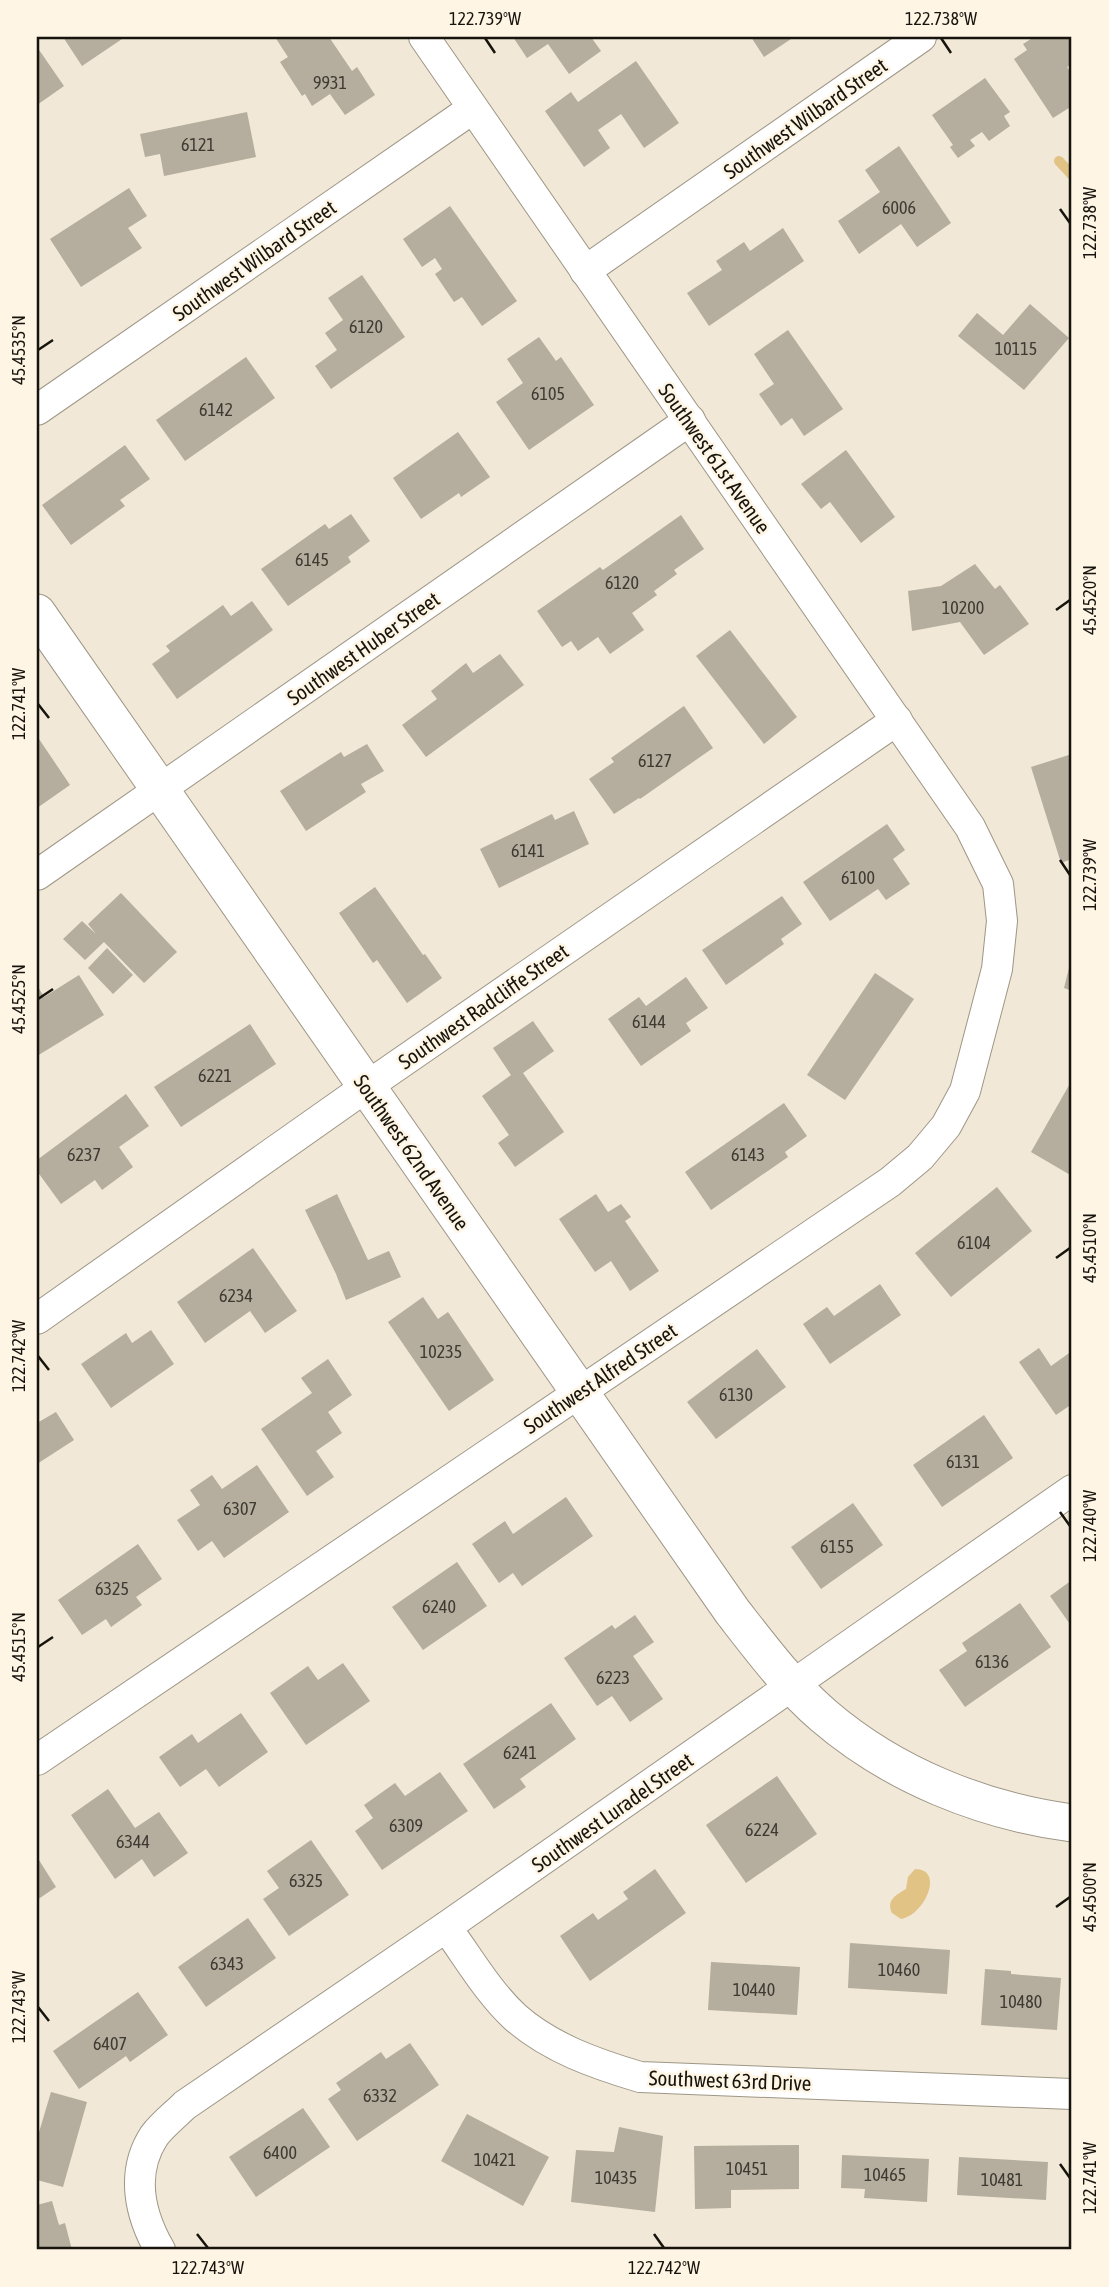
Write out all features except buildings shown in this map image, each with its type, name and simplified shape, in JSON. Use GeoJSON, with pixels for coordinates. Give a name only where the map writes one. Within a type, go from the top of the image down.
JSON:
{"type":"FeatureCollection","features":[{"type":"Feature","properties":{"kind":"street","name":"Southwest 61st Avenue"},"geometry":{"type":"LineString","coordinates":[[424,37],[970,827],[999,884]]}},
{"type":"Feature","properties":{"kind":"street","name":"Southwest Wilbard Street"},"geometry":{"type":"LineString","coordinates":[[585,271],[916,38]]}},
{"type":"Feature","properties":{"kind":"street","name":"Southwest Wilbard Street"},"geometry":{"type":"LineString","coordinates":[[37,410],[472,109]]}},
{"type":"Feature","properties":{"kind":"street","name":"Southwest Huber Street"},"geometry":{"type":"LineString","coordinates":[[37,875],[690,420]]}},
{"type":"Feature","properties":{"kind":"street","name":"Southwest 62nd Avenue"},"geometry":{"type":"LineString","coordinates":[[37,613],[732,1611],[793,1686],[823,1715],[856,1741],[909,1772],[975,1801],[1037,1818],[1072,1823]]}},
{"type":"Feature","properties":{"kind":"street","name":"Southwest Radcliffe Street"},"geometry":{"type":"LineString","coordinates":[[37,1319],[366,1087],[897,720]]}},
{"type":"Feature","properties":{"kind":"street","name":"Southwest Alfred Street"},"geometry":{"type":"LineString","coordinates":[[37,1760],[890,1182],[920,1157],[946,1126],[965,1091],[997,969],[1002,921],[999,884]]}},
{"type":"Feature","properties":{"kind":"street","name":"Southwest Luradel Street"},"geometry":{"type":"LineString","coordinates":[[160,2250],[148,2230],[139,2191],[143,2162],[154,2136],[185,2105],[446,1927],[1072,1490]]}},
{"type":"Feature","properties":{"kind":"street","name":"Southwest 63rd Drive"},"geometry":{"type":"LineString","coordinates":[[446,1927],[488,1986],[515,2017],[571,2053],[640,2077],[1072,2094]]}},
{"type":"Feature","properties":{"kind":"shaded area"},"geometry":{"type":"Polygon","coordinates":[[[915,1869],[924,1871],[929,1876],[928,1893],[918,1910],[901,1919],[892,1913],[891,1901],[906,1889],[908,1877],[915,1869]]]}},
{"type":"Feature","properties":{"kind":"waterway"},"geometry":{"type":"LineString","coordinates":[[1059,161],[1072,175]]}}]}
